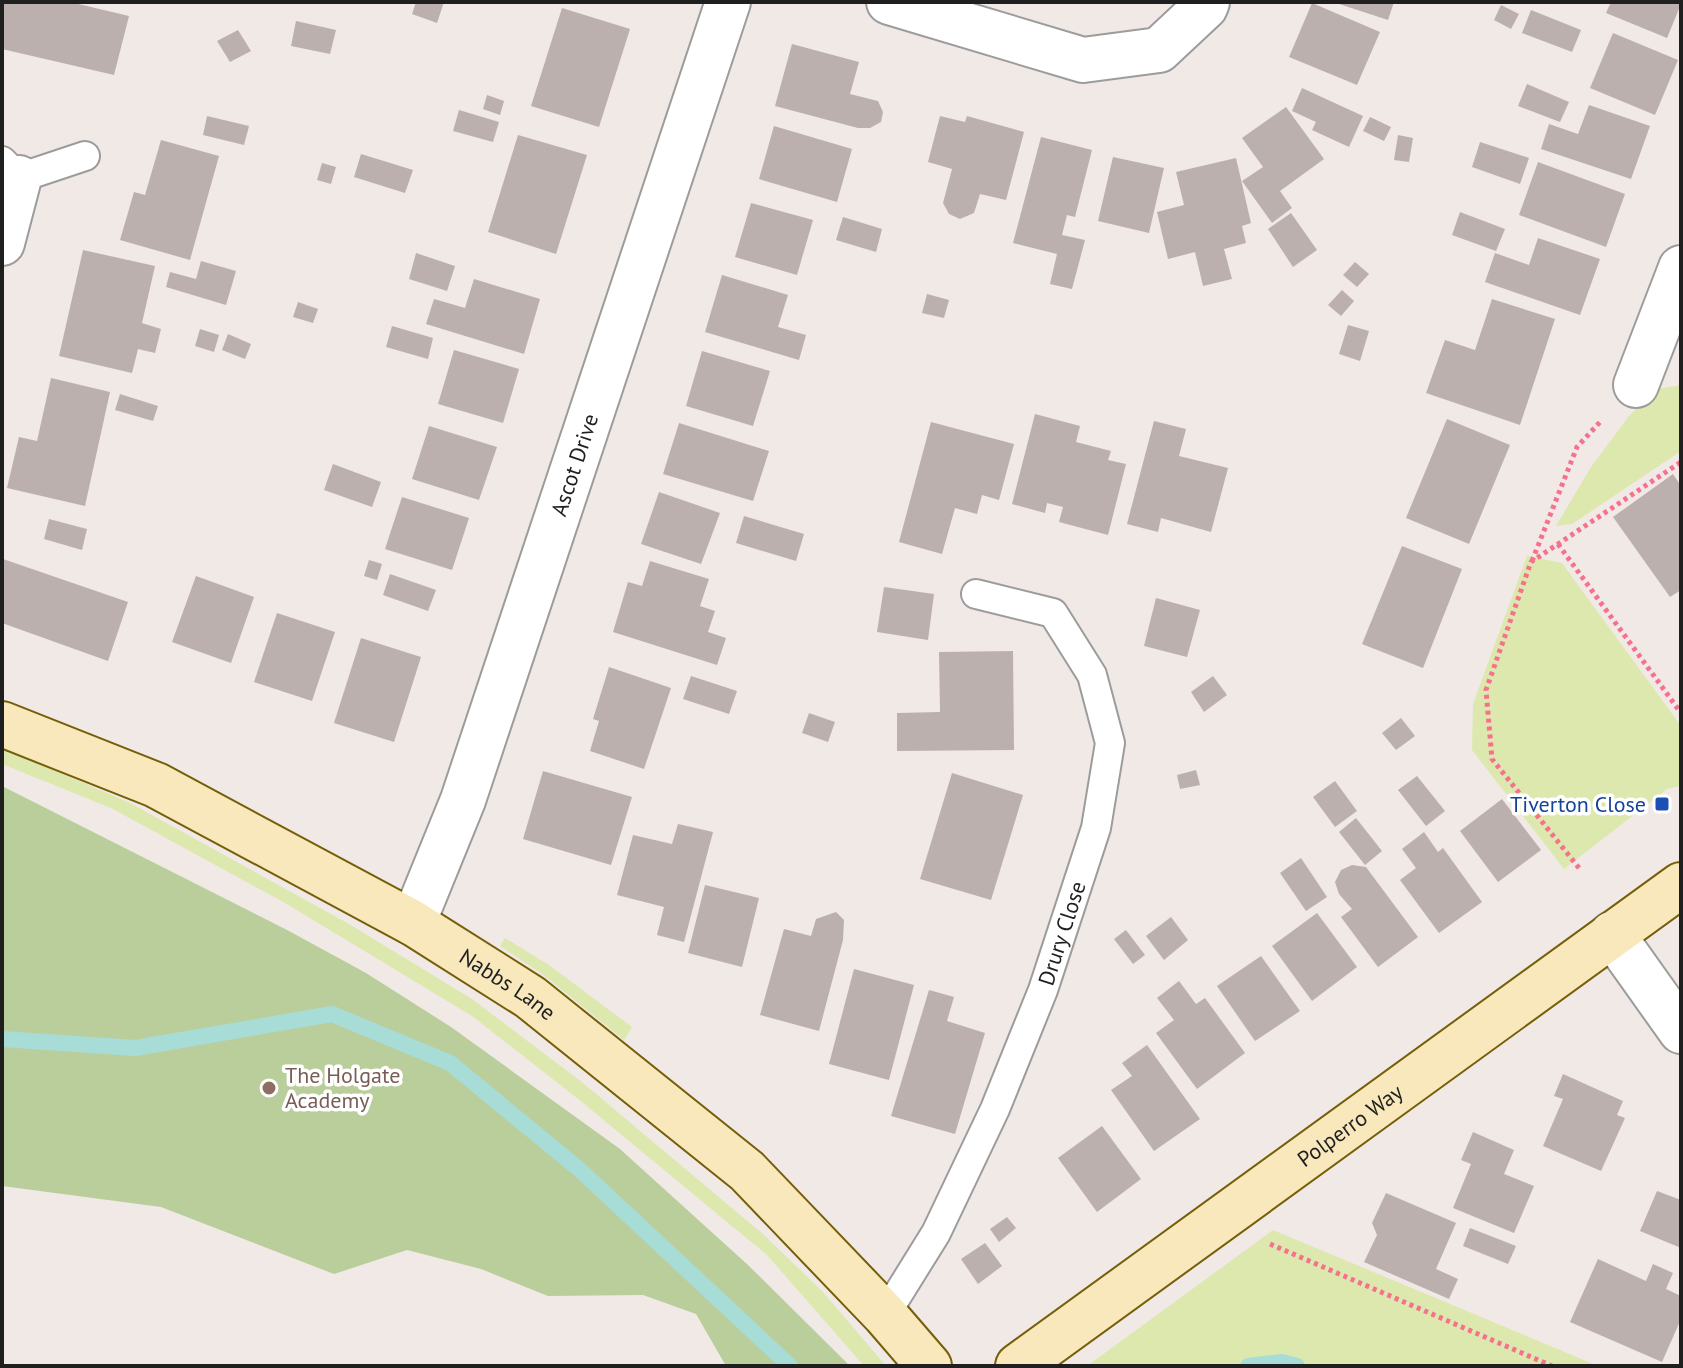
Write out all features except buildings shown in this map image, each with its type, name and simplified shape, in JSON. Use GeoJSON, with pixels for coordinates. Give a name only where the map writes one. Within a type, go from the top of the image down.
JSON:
{"type":"FeatureCollection","features":[{"type":"Feature","properties":{"kind":"street","name":"Ascot Drive"},"geometry":{"type":"LineString","coordinates":[[413,923],[463,800],[728,2]]}},
{"type":"Feature","properties":{"kind":"street"},"geometry":{"type":"LineString","coordinates":[[889,2],[1083,60],[1159,50],[1207,2]]}},
{"type":"Feature","properties":{"kind":"street"},"geometry":{"type":"LineString","coordinates":[[2,243],[10,169]]}},
{"type":"Feature","properties":{"kind":"street"},"geometry":{"type":"LineString","coordinates":[[1636,385],[1681,268]]}},
{"type":"Feature","properties":{"kind":"street","name":"Nabbs Lane"},"geometry":{"type":"LineString","coordinates":[[2,724],[156,785],[413,923],[530,997],[747,1171],[885,1315],[929,1366]]}},
{"type":"Feature","properties":{"kind":"street","name":"Polperro Way"},"geometry":{"type":"LineString","coordinates":[[1018,1366],[1681,885]]}},
{"type":"Feature","properties":{"kind":"street"},"geometry":{"type":"LineString","coordinates":[[1612,934],[1681,1031]]}},
{"type":"Feature","properties":{"kind":"lane"},"geometry":{"type":"LineString","coordinates":[[10,169],[85,156]]}},
{"type":"Feature","properties":{"kind":"lane","name":"Drury Close"},"geometry":{"type":"LineString","coordinates":[[885,1315],[936,1233],[995,1109],[1043,990],[1096,828],[1110,743],[1092,675],[1053,613],[976,594]]}},
{"type":"Feature","properties":{"kind":"path"},"geometry":{"type":"LineString","coordinates":[[1579,868],[1492,759],[1486,690],[1531,562],[1577,447],[1636,385]]}},
{"type":"Feature","properties":{"kind":"path"},"geometry":{"type":"LineString","coordinates":[[1531,562],[1681,462]]}},
{"type":"Feature","properties":{"kind":"path"},"geometry":{"type":"LineString","coordinates":[[1558,544],[1681,713]]}},
{"type":"Feature","properties":{"kind":"path"},"geometry":{"type":"LineString","coordinates":[[1218,1221],[1552,1366]]}},
{"type":"Feature","properties":{"kind":"green space"},"geometry":{"type":"Polygon","coordinates":[[[1681,385],[1681,451],[1572,524],[1556,526],[1591,467],[1629,416],[1657,389],[1681,385]]]}},
{"type":"Feature","properties":{"kind":"green space"},"geometry":{"type":"Polygon","coordinates":[[[1527,556],[1562,563],[1681,726],[1681,786],[1667,789],[1564,869],[1472,750],[1473,704],[1527,556]]]}},
{"type":"Feature","properties":{"kind":"green space"},"geometry":{"type":"Polygon","coordinates":[[[2,748],[130,803],[349,924],[472,999],[583,1083],[764,1235],[823,1292],[886,1366],[864,1366],[767,1255],[472,1016],[285,903],[111,808],[2,764],[2,748]]]}},
{"type":"Feature","properties":{"kind":"green space","name":"The Holgate Academy"},"geometry":{"type":"Polygon","coordinates":[[[2,786],[289,931],[366,973],[451,1027],[620,1149],[748,1265],[850,1366],[726,1366],[696,1314],[643,1295],[548,1296],[481,1269],[407,1250],[334,1274],[161,1207],[2,1186],[2,786]]]}},
{"type":"Feature","properties":{"kind":"green space"},"geometry":{"type":"Polygon","coordinates":[[[505,938],[549,965],[632,1027],[624,1040],[542,974],[500,946],[505,938]]]}},
{"type":"Feature","properties":{"kind":"green space"},"geometry":{"type":"Polygon","coordinates":[[[1273,1230],[1598,1366],[1087,1366],[1273,1230]]]}},
{"type":"Feature","properties":{"kind":"waterway"},"geometry":{"type":"LineString","coordinates":[[2,1039],[135,1048],[332,1014],[450,1063],[580,1170],[790,1366]]}},
{"type":"Feature","properties":{"kind":"waterway"},"geometry":{"type":"LineString","coordinates":[[1248,1366],[1282,1362],[1297,1366]]}},
{"type":"Feature","properties":{"kind":"place","name":"Tiverton Close"},"geometry":{"type":"Point","coordinates":[1662,804]}},
{"type":"Feature","properties":{"kind":"place","name":"The Holgate Academy"},"geometry":{"type":"Point","coordinates":[269,1088]}}]}
